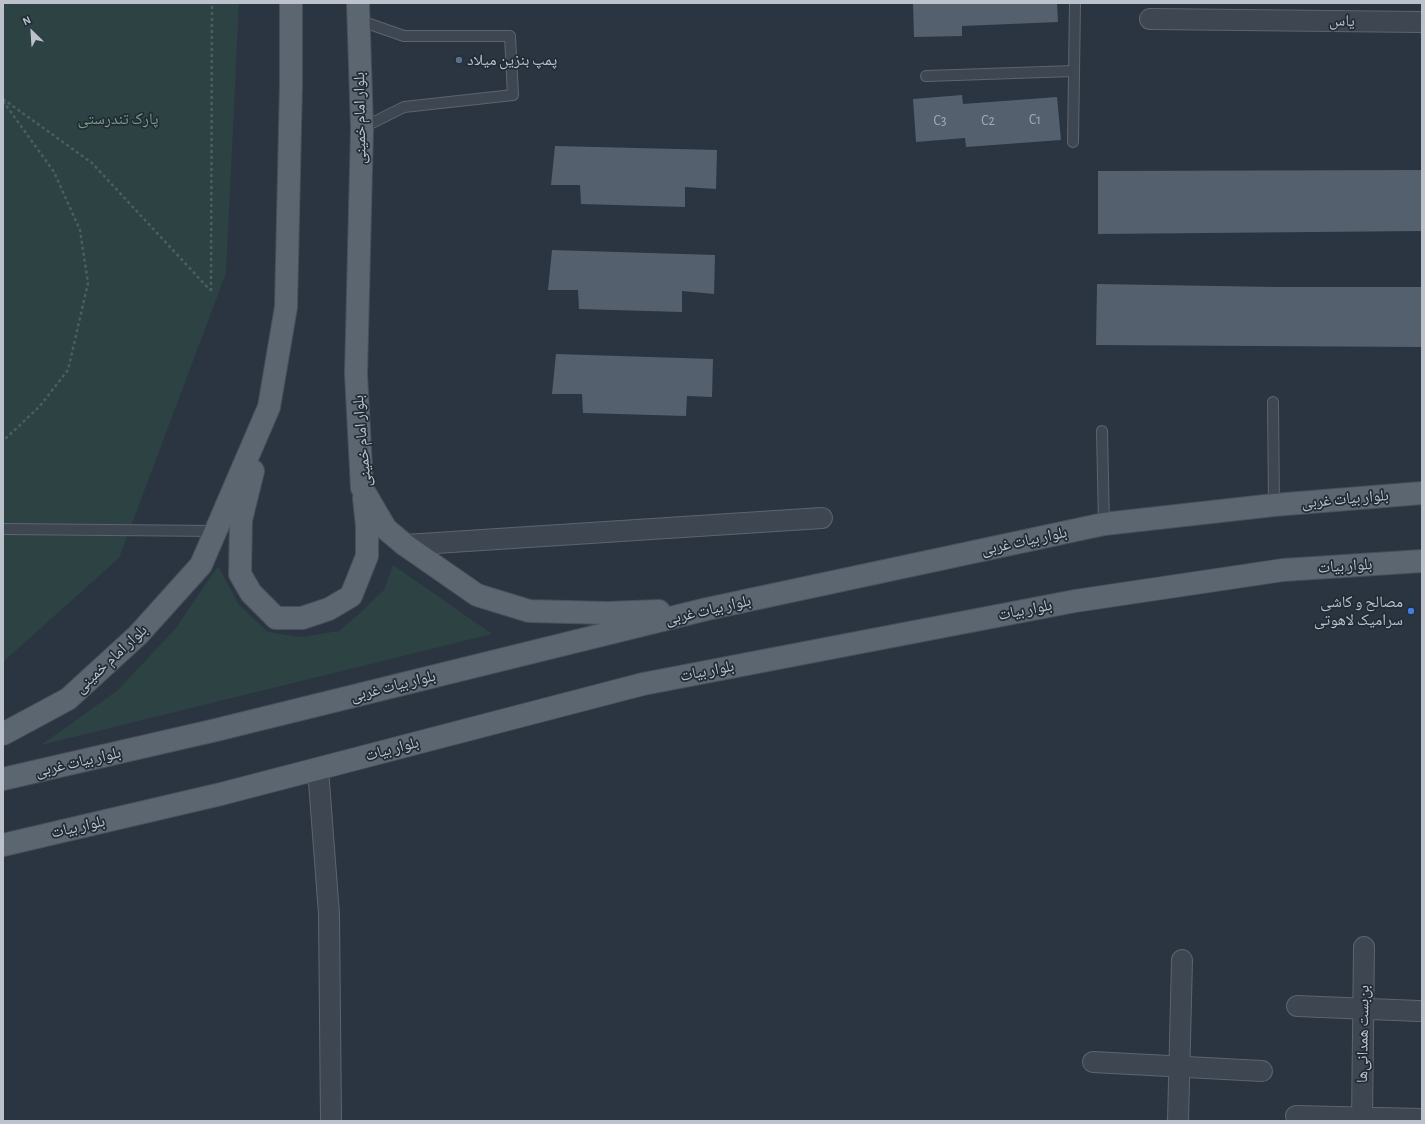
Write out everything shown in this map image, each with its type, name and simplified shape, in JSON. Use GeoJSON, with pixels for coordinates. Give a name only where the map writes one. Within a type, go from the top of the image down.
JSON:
{"type":"FeatureCollection","features":[{"type":"Feature","properties":{"kind":"main road","name":"بلوار امام خمینی"},"geometry":{"type":"LineString","coordinates":[[3,734],[68,699],[138,635],[201,565],[269,407],[286,307],[291,84],[291,3]]}},
{"type":"Feature","properties":{"kind":"main road","name":"بلوار امام خمینی"},"geometry":{"type":"LineString","coordinates":[[358,11],[362,128],[356,374],[362,488],[386,529],[405,545],[477,595],[529,611],[607,613],[707,609]]}},
{"type":"Feature","properties":{"kind":"main road"},"geometry":{"type":"LineString","coordinates":[[269,407],[241,520],[240,574],[251,593],[276,618],[302,618],[329,609],[351,596],[367,556],[367,526],[362,488]]}},
{"type":"Feature","properties":{"kind":"main road","name":"بلوار بیات غربی"},"geometry":{"type":"LineString","coordinates":[[3,779],[216,730],[707,609],[1104,524],[1274,505],[1422,493]]}},
{"type":"Feature","properties":{"kind":"main road","name":"بلوار بیات"},"geometry":{"type":"LineString","coordinates":[[3,844],[221,794],[643,684],[1075,601],[1283,570],[1422,560]]}},
{"type":"Feature","properties":{"kind":"street","name":"یاس"},"geometry":{"type":"LineString","coordinates":[[1150,19],[1261,12],[1422,22]]}},
{"type":"Feature","properties":{"kind":"street"},"geometry":{"type":"LineString","coordinates":[[405,545],[822,518]]}},
{"type":"Feature","properties":{"kind":"street"},"geometry":{"type":"LineString","coordinates":[[318,769],[329,914],[331,1121]]}},
{"type":"Feature","properties":{"kind":"street","name":"بن‌بست همدانی‌ها"},"geometry":{"type":"LineString","coordinates":[[1362,1119],[1364,948]]}},
{"type":"Feature","properties":{"kind":"street"},"geometry":{"type":"LineString","coordinates":[[1178,1121],[1182,960]]}},
{"type":"Feature","properties":{"kind":"street"},"geometry":{"type":"LineString","coordinates":[[1297,1006],[1418,1011]]}},
{"type":"Feature","properties":{"kind":"street"},"geometry":{"type":"LineString","coordinates":[[1093,1062],[1262,1071]]}},
{"type":"Feature","properties":{"kind":"street"},"geometry":{"type":"LineString","coordinates":[[1296,1116],[1362,1119],[1422,1119]]}},
{"type":"Feature","properties":{"kind":"lane"},"geometry":{"type":"LineString","coordinates":[[1073,142],[1075,3]]}},
{"type":"Feature","properties":{"kind":"lane"},"geometry":{"type":"LineString","coordinates":[[358,11],[404,36],[510,36],[513,95],[404,106],[362,128]]}},
{"type":"Feature","properties":{"kind":"lane"},"geometry":{"type":"LineString","coordinates":[[926,76],[1074,71]]}},
{"type":"Feature","properties":{"kind":"lane"},"geometry":{"type":"LineString","coordinates":[[1273,402],[1274,505]]}},
{"type":"Feature","properties":{"kind":"lane"},"geometry":{"type":"LineString","coordinates":[[1102,431],[1104,524]]}},
{"type":"Feature","properties":{"kind":"lane"},"geometry":{"type":"LineString","coordinates":[[3,529],[216,531]]}},
{"type":"Feature","properties":{"kind":"path"},"geometry":{"type":"LineString","coordinates":[[3,100],[92,163],[211,291],[212,3]]}},
{"type":"Feature","properties":{"kind":"path"},"geometry":{"type":"LineString","coordinates":[[3,100],[54,172],[80,230],[88,283],[68,370],[39,407],[3,441]]}},
{"type":"Feature","properties":{"kind":"green space","name":"پارک تندرستی"},"geometry":{"type":"Polygon","coordinates":[[[3,3],[239,3],[226,273],[119,558],[3,662],[3,3]]]}},
{"type":"Feature","properties":{"kind":"green space"},"geometry":{"type":"Polygon","coordinates":[[[393,565],[492,634],[41,745],[118,690],[176,628],[218,566],[239,605],[268,632],[301,637],[339,631],[384,590],[393,565]]]}},
{"type":"Feature","properties":{"kind":"building"},"geometry":{"type":"Polygon","coordinates":[[[913,3],[1057,3],[1058,22],[962,26],[962,36],[914,37],[913,3]]]}},
{"type":"Feature","properties":{"kind":"building"},"geometry":{"type":"Polygon","coordinates":[[[962,95],[963,104],[1057,97],[1061,140],[966,147],[965,138],[916,142],[913,99],[962,95]]]}},
{"type":"Feature","properties":{"kind":"building"},"geometry":{"type":"Polygon","coordinates":[[[555,146],[717,150],[716,189],[685,187],[685,207],[581,204],[580,185],[551,185],[555,146]]]}},
{"type":"Feature","properties":{"kind":"building"},"geometry":{"type":"Polygon","coordinates":[[[1422,170],[1422,231],[1098,234],[1098,171],[1422,170]]]}},
{"type":"Feature","properties":{"kind":"building"},"geometry":{"type":"Polygon","coordinates":[[[552,250],[715,255],[714,294],[682,291],[682,312],[579,309],[578,290],[548,290],[552,250]]]}},
{"type":"Feature","properties":{"kind":"building"},"geometry":{"type":"Polygon","coordinates":[[[1097,284],[1276,287],[1422,287],[1422,347],[1096,345],[1097,284]]]}},
{"type":"Feature","properties":{"kind":"building"},"geometry":{"type":"Polygon","coordinates":[[[556,354],[713,359],[712,397],[687,396],[686,416],[583,413],[582,394],[552,394],[556,354]]]}},
{"type":"Feature","properties":{"kind":"place","name":"پمپ بنزین میلاد"},"geometry":{"type":"Point","coordinates":[459,60]}},
{"type":"Feature","properties":{"kind":"place","name":"مصالح و کاشی سرامیک لاهوتی"},"geometry":{"type":"Point","coordinates":[1411,611]}}]}
